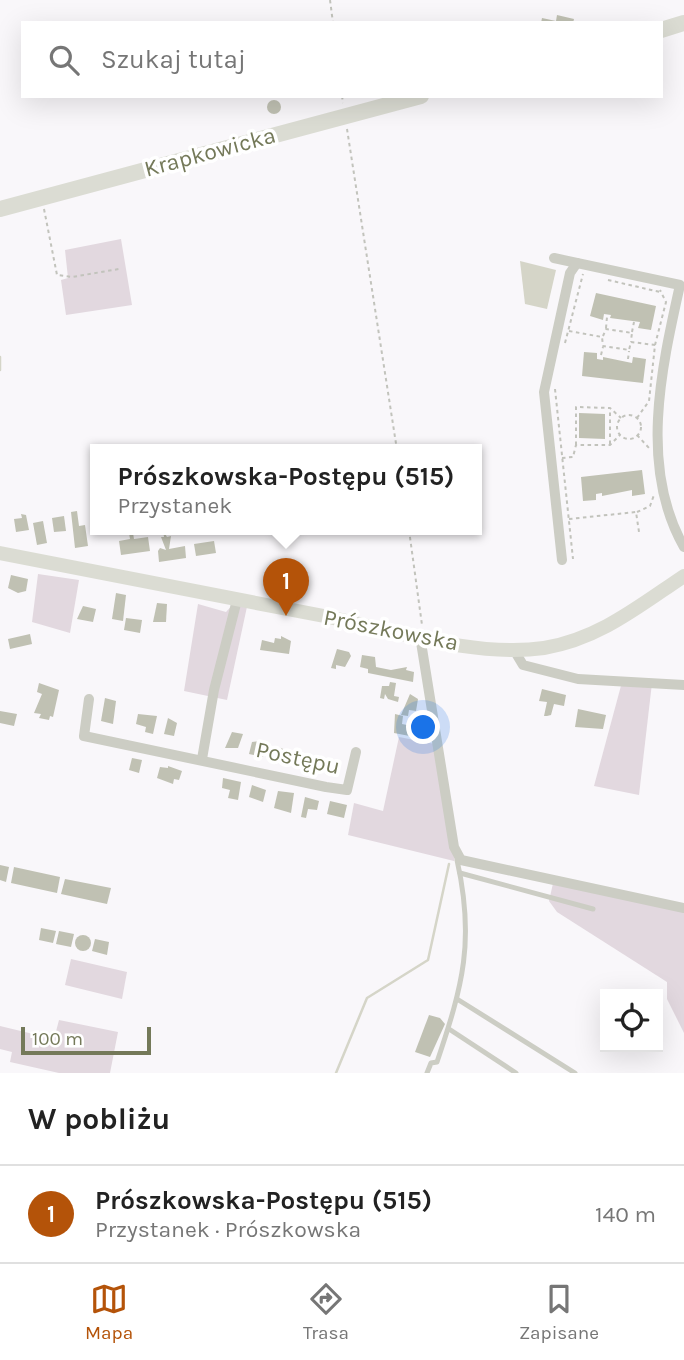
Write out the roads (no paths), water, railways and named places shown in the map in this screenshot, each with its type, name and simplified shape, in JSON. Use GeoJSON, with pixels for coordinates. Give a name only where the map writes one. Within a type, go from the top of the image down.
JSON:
{"type":"FeatureCollection","features":[{"type":"Feature","properties":{"kind":"main road"},"geometry":{"type":"LineString","coordinates":[[663,29],[684,23]]}},
{"type":"Feature","properties":{"kind":"main road","name":"Krapkowicka"},"geometry":{"type":"LineString","coordinates":[[0,209],[413,98]]}},
{"type":"Feature","properties":{"kind":"main road","name":"Prószkowska"},"geometry":{"type":"LineString","coordinates":[[0,553],[420,636],[514,650],[561,644],[597,633],[684,576]]}},
{"type":"Feature","properties":{"kind":"street"},"geometry":{"type":"LineString","coordinates":[[554,258],[661,287],[680,285],[663,362],[659,446],[666,510],[684,547]]}},
{"type":"Feature","properties":{"kind":"street"},"geometry":{"type":"LineString","coordinates":[[567,559],[557,459],[544,392],[563,330],[570,273],[581,264]]}},
{"type":"Feature","properties":{"kind":"street"},"geometry":{"type":"LineString","coordinates":[[202,759],[214,690],[237,600]]}},
{"type":"Feature","properties":{"kind":"street"},"geometry":{"type":"LineString","coordinates":[[420,636],[456,853],[461,860],[684,908]]}},
{"type":"Feature","properties":{"kind":"street"},"geometry":{"type":"LineString","coordinates":[[514,650],[523,665],[568,677],[684,685]]}},
{"type":"Feature","properties":{"kind":"street","name":"Postępu"},"geometry":{"type":"LineString","coordinates":[[89,699],[84,736],[347,790],[356,752]]}},
{"type":"Feature","properties":{"kind":"lane"},"geometry":{"type":"LineString","coordinates":[[426,1073],[431,1063],[437,1062],[449,1030],[467,945],[456,853]]}},
{"type":"Feature","properties":{"kind":"lane"},"geometry":{"type":"LineString","coordinates":[[460,873],[593,909]]}},
{"type":"Feature","properties":{"kind":"lane"},"geometry":{"type":"LineString","coordinates":[[457,999],[575,1073]]}},
{"type":"Feature","properties":{"kind":"lane"},"geometry":{"type":"LineString","coordinates":[[449,1030],[516,1073]]}},
{"type":"Feature","properties":{"kind":"waterway"},"geometry":{"type":"LineString","coordinates":[[0,357],[0,370]]}},
{"type":"Feature","properties":{"kind":"waterway"},"geometry":{"type":"LineString","coordinates":[[336,1073],[367,998],[428,960],[449,864]]}},
{"type":"Feature","properties":{"kind":"place","name":"Prószkowska-Postępu (515)"},"geometry":{"type":"Point","coordinates":[286,616]}}]}
